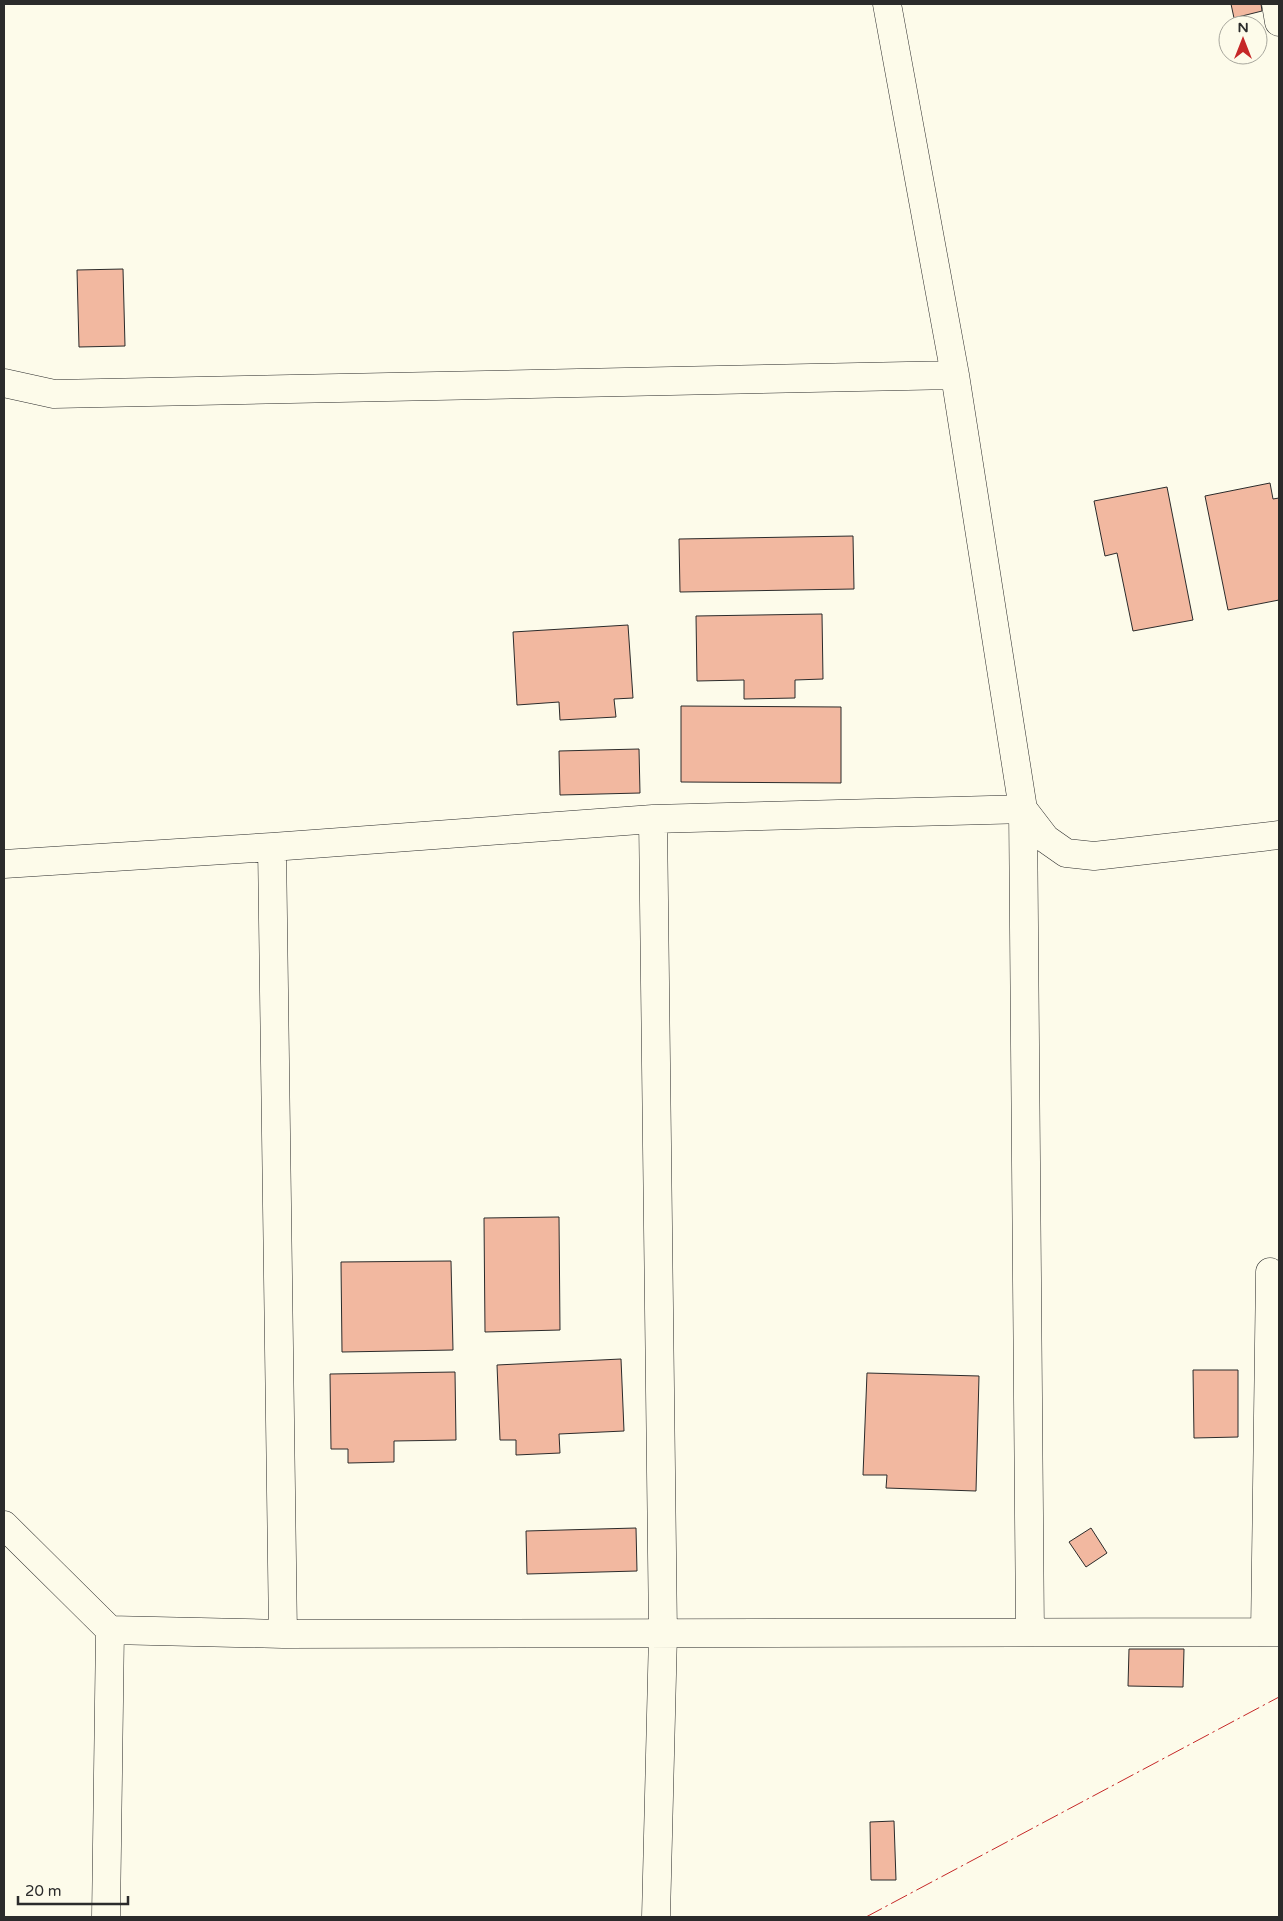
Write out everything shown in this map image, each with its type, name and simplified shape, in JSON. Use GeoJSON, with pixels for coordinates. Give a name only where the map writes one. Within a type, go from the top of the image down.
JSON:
{"type":"FeatureCollection","features":[{"type":"Feature","properties":{"kind":"street"},"geometry":{"type":"LineString","coordinates":[[887,4],[955,375],[1023,809],[1030,1632]]}},
{"type":"Feature","properties":{"kind":"street"},"geometry":{"type":"LineString","coordinates":[[1276,4],[1279,22]]}},
{"type":"Feature","properties":{"kind":"street"},"geometry":{"type":"LineString","coordinates":[[4,383],[54,394],[955,375]]}},
{"type":"Feature","properties":{"kind":"street"},"geometry":{"type":"LineString","coordinates":[[4,864],[272,847],[653,819],[1023,809]]}},
{"type":"Feature","properties":{"kind":"street"},"geometry":{"type":"LineString","coordinates":[[1023,809],[1046,839],[1066,853],[1094,856],[1279,835]]}},
{"type":"Feature","properties":{"kind":"street"},"geometry":{"type":"LineString","coordinates":[[653,819],[663,1634],[656,1917]]}},
{"type":"Feature","properties":{"kind":"street"},"geometry":{"type":"LineString","coordinates":[[272,847],[283,1634]]}},
{"type":"Feature","properties":{"kind":"street"},"geometry":{"type":"LineString","coordinates":[[4,1525],[110,1630],[283,1634],[1272,1632],[1270,1272]]}},
{"type":"Feature","properties":{"kind":"street"},"geometry":{"type":"LineString","coordinates":[[106,1917],[110,1630]]}},
{"type":"Feature","properties":{"kind":"building"},"geometry":{"type":"Polygon","coordinates":[[[1231,4],[1261,4],[1262,11],[1246,15],[1233,15],[1231,4]]]}},
{"type":"Feature","properties":{"kind":"building"},"geometry":{"type":"Polygon","coordinates":[[[123,269],[125,346],[79,347],[77,270],[123,269]]]}},
{"type":"Feature","properties":{"kind":"building"},"geometry":{"type":"Polygon","coordinates":[[[1270,483],[1273,499],[1279,498],[1279,600],[1228,610],[1205,496],[1270,483]]]}},
{"type":"Feature","properties":{"kind":"building"},"geometry":{"type":"Polygon","coordinates":[[[1167,487],[1193,620],[1133,631],[1117,553],[1105,556],[1094,501],[1167,487]]]}},
{"type":"Feature","properties":{"kind":"building"},"geometry":{"type":"Polygon","coordinates":[[[853,536],[854,589],[680,592],[679,539],[853,536]]]}},
{"type":"Feature","properties":{"kind":"building"},"geometry":{"type":"Polygon","coordinates":[[[822,614],[823,679],[795,680],[795,698],[744,699],[744,680],[697,681],[696,616],[822,614]]]}},
{"type":"Feature","properties":{"kind":"building"},"geometry":{"type":"Polygon","coordinates":[[[628,625],[633,698],[614,699],[616,717],[560,720],[559,702],[517,705],[513,632],[628,625]]]}},
{"type":"Feature","properties":{"kind":"building"},"geometry":{"type":"Polygon","coordinates":[[[681,706],[841,707],[841,783],[681,782],[681,706]]]}},
{"type":"Feature","properties":{"kind":"building"},"geometry":{"type":"Polygon","coordinates":[[[639,749],[640,793],[560,795],[559,751],[639,749]]]}},
{"type":"Feature","properties":{"kind":"building"},"geometry":{"type":"Polygon","coordinates":[[[559,1217],[560,1330],[485,1332],[484,1218],[559,1217]]]}},
{"type":"Feature","properties":{"kind":"building"},"geometry":{"type":"Polygon","coordinates":[[[451,1261],[453,1350],[342,1352],[341,1262],[451,1261]]]}},
{"type":"Feature","properties":{"kind":"building"},"geometry":{"type":"Polygon","coordinates":[[[621,1359],[624,1431],[559,1434],[560,1453],[516,1455],[516,1440],[500,1440],[497,1365],[621,1359]]]}},
{"type":"Feature","properties":{"kind":"building"},"geometry":{"type":"Polygon","coordinates":[[[1193,1370],[1238,1370],[1238,1437],[1194,1438],[1193,1370]]]}},
{"type":"Feature","properties":{"kind":"building"},"geometry":{"type":"Polygon","coordinates":[[[455,1372],[456,1440],[394,1441],[394,1462],[348,1463],[348,1449],[331,1449],[330,1374],[455,1372]]]}},
{"type":"Feature","properties":{"kind":"building"},"geometry":{"type":"Polygon","coordinates":[[[867,1373],[979,1376],[976,1491],[886,1488],[887,1475],[863,1475],[867,1373]]]}},
{"type":"Feature","properties":{"kind":"building"},"geometry":{"type":"Polygon","coordinates":[[[636,1528],[637,1571],[527,1574],[526,1531],[636,1528]]]}},
{"type":"Feature","properties":{"kind":"building"},"geometry":{"type":"Polygon","coordinates":[[[1091,1528],[1107,1553],[1086,1567],[1069,1542],[1091,1528]]]}},
{"type":"Feature","properties":{"kind":"building"},"geometry":{"type":"Polygon","coordinates":[[[1129,1649],[1184,1649],[1183,1687],[1128,1686],[1129,1649]]]}},
{"type":"Feature","properties":{"kind":"building"},"geometry":{"type":"Polygon","coordinates":[[[894,1821],[896,1880],[871,1880],[870,1822],[894,1821]]]}},
{"type":"Feature","properties":{"kind":"power"},"geometry":{"type":"LineString","coordinates":[[866,1917],[1279,1697]]}}]}
